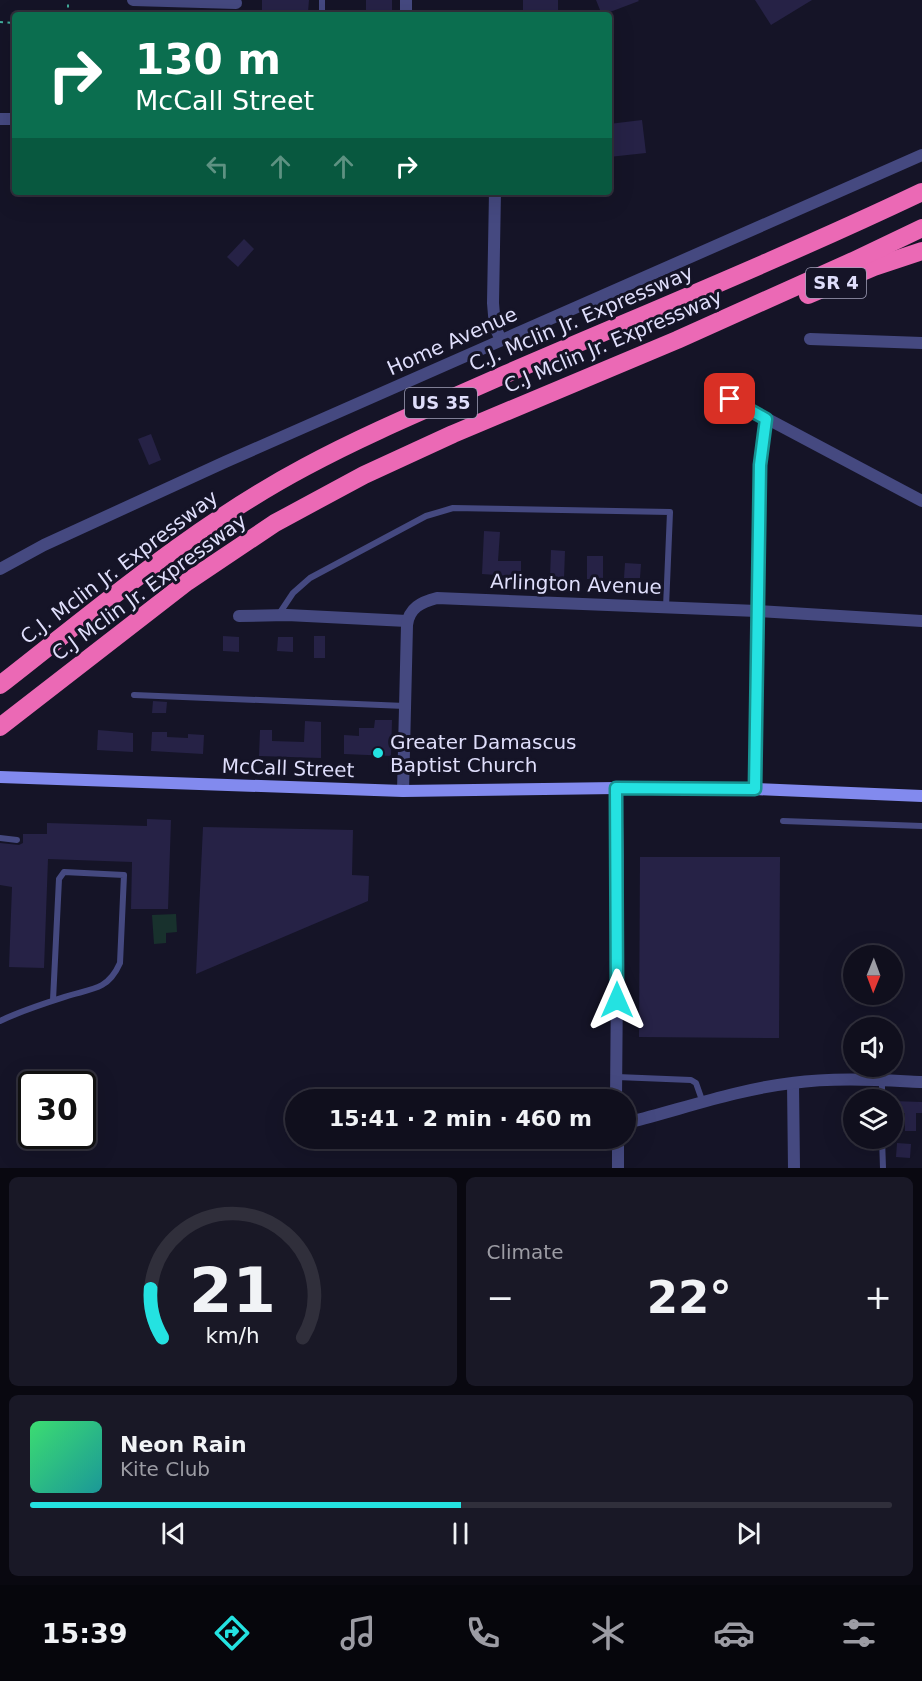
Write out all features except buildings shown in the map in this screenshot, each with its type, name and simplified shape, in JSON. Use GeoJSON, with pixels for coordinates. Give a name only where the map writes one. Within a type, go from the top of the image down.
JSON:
{"type":"FeatureCollection","features":[{"type":"Feature","properties":{"kind":"highway","name":"C.J. Mclin Jr. Expressway"},"geometry":{"type":"LineString","coordinates":[[0,685],[140,575],[219,518],[304,467],[412,415],[834,234],[922,192]]}},
{"type":"Feature","properties":{"kind":"highway","name":"C.J Mclin Jr. Expressway"},"geometry":{"type":"LineString","coordinates":[[0,727],[187,582],[274,523],[364,475],[453,434],[748,308],[922,228]]}},
{"type":"Feature","properties":{"kind":"highway","name":"SR 4"},"geometry":{"type":"LineString","coordinates":[[748,308],[804,296],[874,267],[922,251]]}},
{"type":"Feature","properties":{"kind":"street"},"geometry":{"type":"LineString","coordinates":[[133,0],[236,6]]}},
{"type":"Feature","properties":{"kind":"street","name":"Home Avenue"},"geometry":{"type":"LineString","coordinates":[[0,568],[88,524],[922,155]]}},
{"type":"Feature","properties":{"kind":"street"},"geometry":{"type":"LineString","coordinates":[[495,195],[493,303],[495,327],[501,340]]}},
{"type":"Feature","properties":{"kind":"street"},"geometry":{"type":"LineString","coordinates":[[810,339],[922,344]]}},
{"type":"Feature","properties":{"kind":"street"},"geometry":{"type":"LineString","coordinates":[[718,381],[723,392],[730,399],[922,501]]}},
{"type":"Feature","properties":{"kind":"street"},"geometry":{"type":"LineString","coordinates":[[755,789],[760,465],[766,419]]}},
{"type":"Feature","properties":{"kind":"street","name":"Arlington Avenue"},"geometry":{"type":"LineString","coordinates":[[407,621],[416,606],[436,598],[758,611],[922,621]]}},
{"type":"Feature","properties":{"kind":"street"},"geometry":{"type":"LineString","coordinates":[[239,616],[278,615],[407,621],[403,791]]}},
{"type":"Feature","properties":{"kind":"street","name":"McCall Street"},"geometry":{"type":"LineString","coordinates":[[0,777],[403,791],[755,789],[922,796]]}},
{"type":"Feature","properties":{"kind":"street"},"geometry":{"type":"LineString","coordinates":[[616,788],[616,1089]]}},
{"type":"Feature","properties":{"kind":"street"},"geometry":{"type":"LineString","coordinates":[[636,1120],[770,1086],[816,1080],[922,1082]]}},
{"type":"Feature","properties":{"kind":"street"},"geometry":{"type":"LineString","coordinates":[[793,1083],[794,1168]]}},
{"type":"Feature","properties":{"kind":"street"},"geometry":{"type":"LineString","coordinates":[[618,1149],[618,1168]]}},
{"type":"Feature","properties":{"kind":"lane"},"geometry":{"type":"LineString","coordinates":[[278,615],[293,593],[310,578],[426,516],[453,508],[670,512],[666,608]]}},
{"type":"Feature","properties":{"kind":"lane"},"geometry":{"type":"LineString","coordinates":[[134,695],[405,706]]}},
{"type":"Feature","properties":{"kind":"lane"},"geometry":{"type":"LineString","coordinates":[[783,821],[922,826]]}},
{"type":"Feature","properties":{"kind":"lane"},"geometry":{"type":"LineString","coordinates":[[0,838],[17,840]]}},
{"type":"Feature","properties":{"kind":"lane"},"geometry":{"type":"LineString","coordinates":[[0,1021],[23,1010],[102,985],[114,975],[120,963],[124,875],[64,872],[59,879],[53,1000]]}},
{"type":"Feature","properties":{"kind":"lane"},"geometry":{"type":"LineString","coordinates":[[616,1077],[692,1080],[696,1083],[704,1103]]}},
{"type":"Feature","properties":{"kind":"lane"},"geometry":{"type":"LineString","coordinates":[[882,1080],[882,1089]]}},
{"type":"Feature","properties":{"kind":"lane"},"geometry":{"type":"LineString","coordinates":[[882,1149],[883,1168]]}},
{"type":"Feature","properties":{"kind":"green space"},"geometry":{"type":"Polygon","coordinates":[[[176,914],[177,932],[166,933],[166,943],[154,944],[152,915],[176,914]]]}},
{"type":"Feature","properties":{"kind":"place","name":"Greater Damascus Baptist Church"},"geometry":{"type":"Point","coordinates":[378,753]}},
{"type":"Feature","properties":{"kind":"route"},"geometry":{"type":"LineString","coordinates":[[617,1000],[616,788],[755,789],[760,465],[766,419],[730,399]]}}]}
